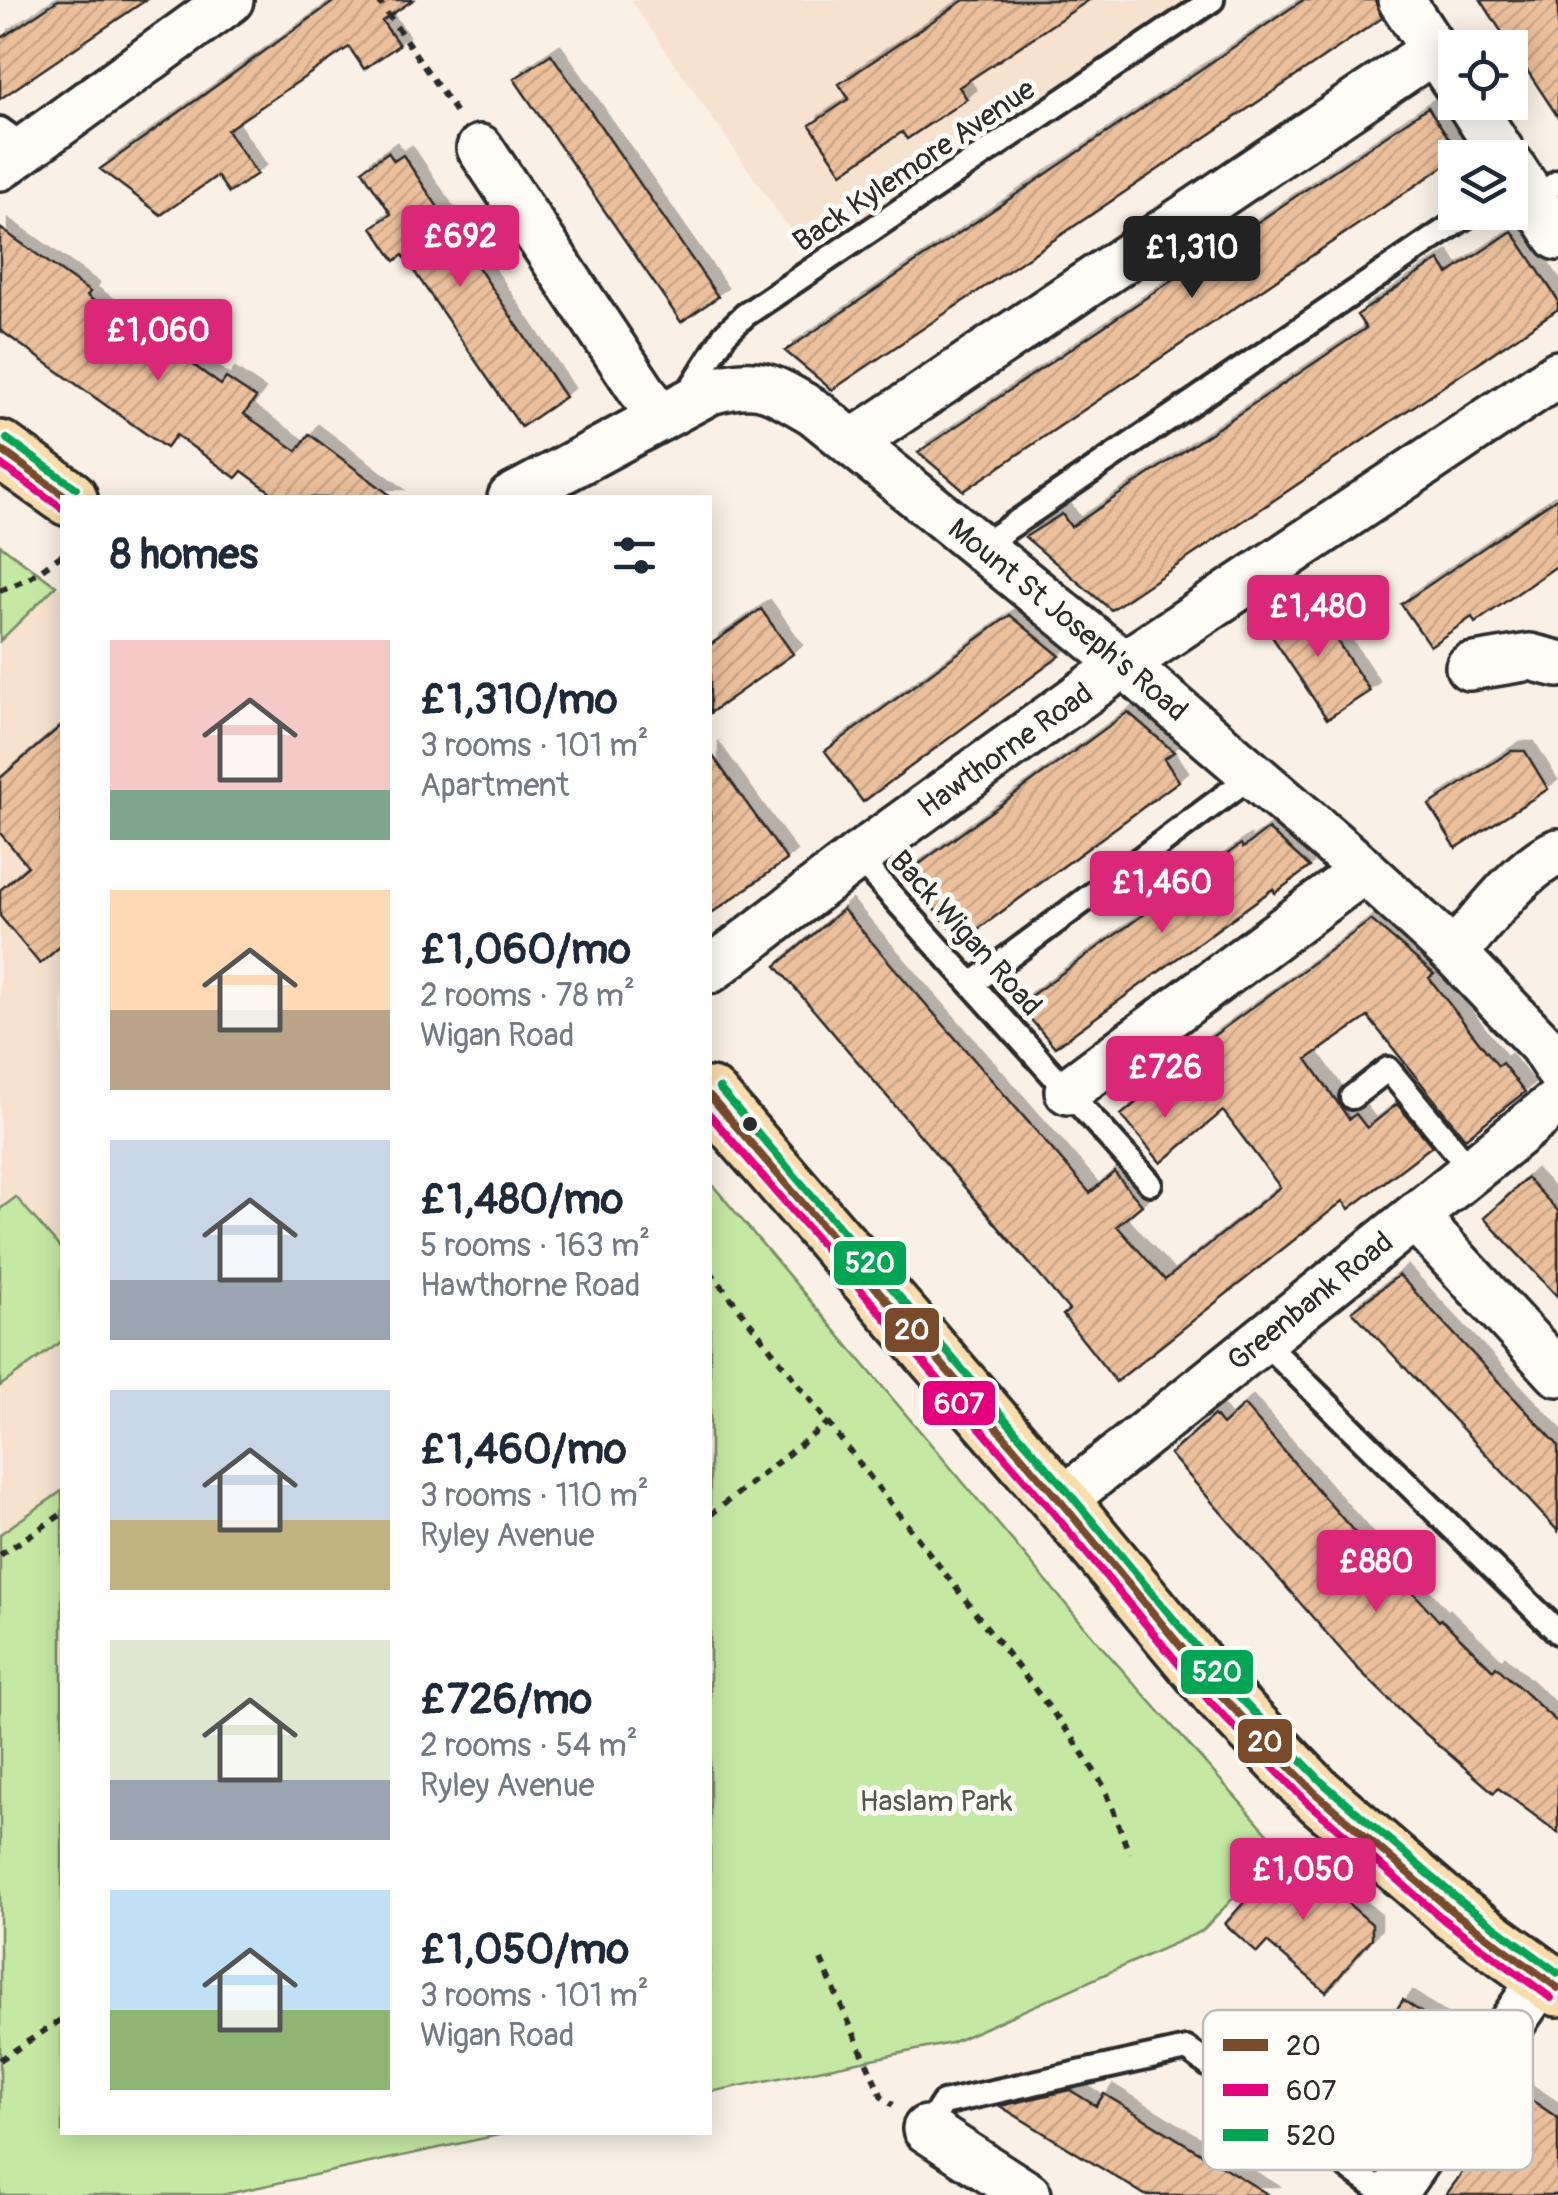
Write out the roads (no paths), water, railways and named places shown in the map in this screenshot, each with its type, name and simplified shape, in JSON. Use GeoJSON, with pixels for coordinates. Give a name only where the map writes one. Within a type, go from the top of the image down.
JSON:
{"type":"FeatureCollection","features":[{"type":"Feature","properties":{"kind":"main road"},"geometry":{"type":"LineString","coordinates":[[0,449],[64,495]]}},
{"type":"Feature","properties":{"kind":"main road"},"geometry":{"type":"LineString","coordinates":[[712,1098],[1061,1502],[1220,1694],[1314,1792],[1452,1912],[1551,1983]]}},
{"type":"Feature","properties":{"kind":"street"},"geometry":{"type":"LineString","coordinates":[[8,148],[230,0]]}},
{"type":"Feature","properties":{"kind":"street"},"geometry":{"type":"LineString","coordinates":[[1400,0],[1438,57]]}},
{"type":"Feature","properties":{"kind":"street"},"geometry":{"type":"LineString","coordinates":[[852,443],[1438,70]]}},
{"type":"Feature","properties":{"kind":"street"},"geometry":{"type":"LineString","coordinates":[[480,148],[669,413]]}},
{"type":"Feature","properties":{"kind":"street"},"geometry":{"type":"LineString","coordinates":[[1528,186],[1558,236]]}},
{"type":"Feature","properties":{"kind":"street","name":"Hawthorne Road"},"geometry":{"type":"LineString","coordinates":[[712,968],[1124,664],[1558,374]]}},
{"type":"Feature","properties":{"kind":"street","name":"Mount St Joseph's Road"},"geometry":{"type":"LineString","coordinates":[[518,495],[710,391],[742,382],[772,388],[814,412],[1254,774],[1454,953],[1542,1046],[1558,1070]]}},
{"type":"Feature","properties":{"kind":"street"},"geometry":{"type":"LineString","coordinates":[[1470,667],[1530,657],[1556,659]]}},
{"type":"Feature","properties":{"kind":"street"},"geometry":{"type":"LineString","coordinates":[[1454,953],[1524,876],[1558,852]]}},
{"type":"Feature","properties":{"kind":"street"},"geometry":{"type":"LineString","coordinates":[[1068,1092],[1364,870]]}},
{"type":"Feature","properties":{"kind":"street","name":"Greenbank Road"},"geometry":{"type":"LineString","coordinates":[[1061,1502],[1558,1101]]}},
{"type":"Feature","properties":{"kind":"street"},"geometry":{"type":"LineString","coordinates":[[1415,1217],[1558,1373]]}},
{"type":"Feature","properties":{"kind":"street"},"geometry":{"type":"LineString","coordinates":[[1530,2010],[1551,1983]]}},
{"type":"Feature","properties":{"kind":"street"},"geometry":{"type":"LineString","coordinates":[[926,2129],[1028,2195]]}},
{"type":"Feature","properties":{"kind":"street"},"geometry":{"type":"LineString","coordinates":[[1389,2195],[1408,2170]]}},
{"type":"Feature","properties":{"kind":"lane","name":"Back Kylemore Avenue"},"geometry":{"type":"LineString","coordinates":[[669,413],[726,334],[745,315],[1212,0]]}},
{"type":"Feature","properties":{"kind":"lane"},"geometry":{"type":"LineString","coordinates":[[980,548],[1446,230]]}},
{"type":"Feature","properties":{"kind":"lane"},"geometry":{"type":"LineString","coordinates":[[972,984],[1254,774]]}},
{"type":"Feature","properties":{"kind":"lane","name":"Back Wigan Road"},"geometry":{"type":"LineString","coordinates":[[858,857],[1150,1183]]}},
{"type":"Feature","properties":{"kind":"lane"},"geometry":{"type":"LineString","coordinates":[[1352,1097],[1388,1068],[1472,1171]]}},
{"type":"Feature","properties":{"kind":"lane"},"geometry":{"type":"LineString","coordinates":[[1262,1340],[1558,1632]]}},
{"type":"Feature","properties":{"kind":"lane"},"geometry":{"type":"LineString","coordinates":[[926,2129],[943,2103],[1187,2049],[1203,2061]]}},
{"type":"Feature","properties":{"kind":"lane"},"geometry":{"type":"LineString","coordinates":[[1354,2170],[1389,2195]]}},
{"type":"Feature","properties":{"kind":"park label","name":"Haslam Park"},"geometry":{"type":"Point","coordinates":[936,1801]}}]}
